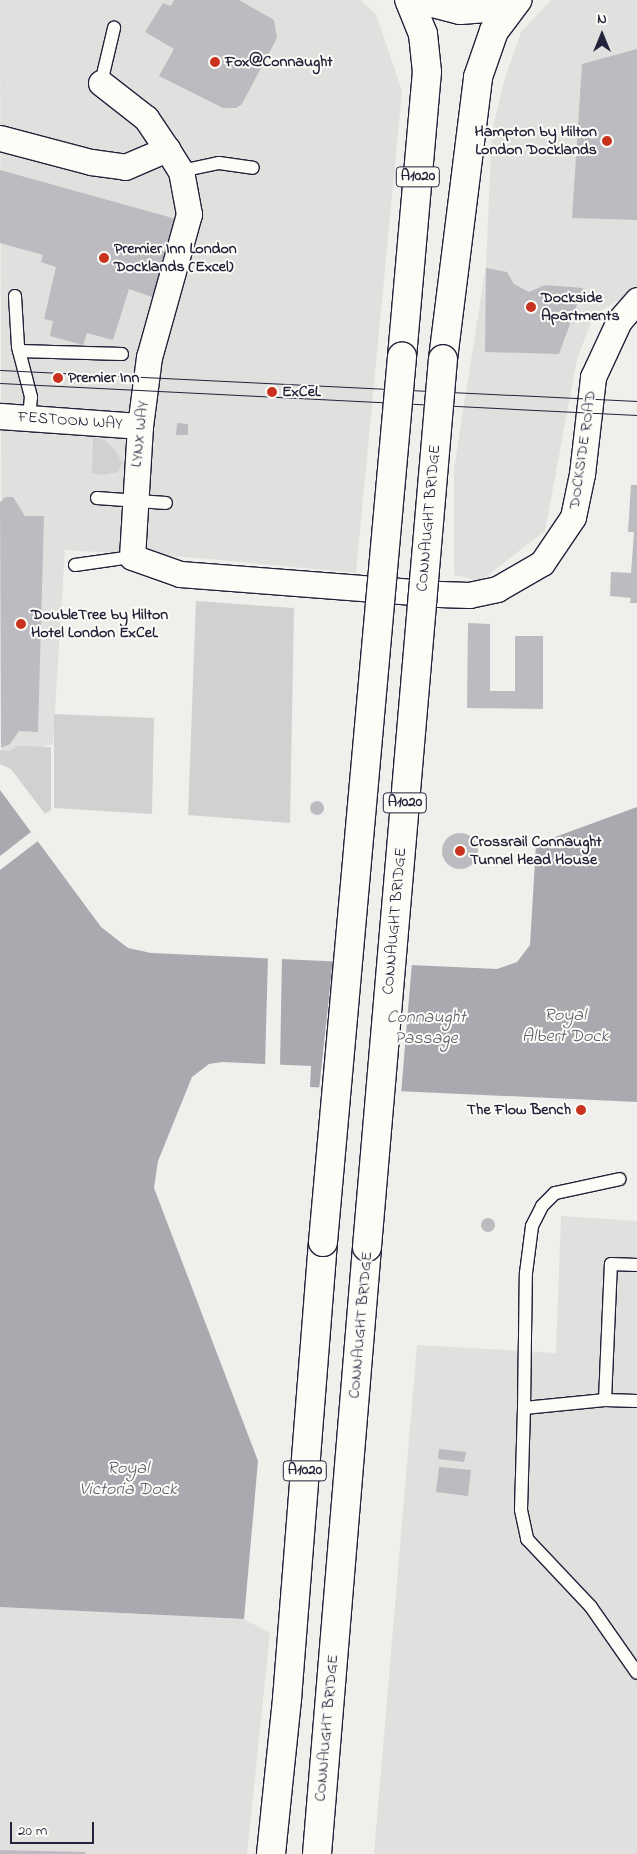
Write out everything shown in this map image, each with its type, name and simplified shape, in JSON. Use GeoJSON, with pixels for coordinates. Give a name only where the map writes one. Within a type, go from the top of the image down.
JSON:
{"type":"FeatureCollection","features":[{"type":"Feature","properties":{"kind":"main road","name":"A1020"},"geometry":{"type":"LineString","coordinates":[[271,1854],[287,1699],[324,1223],[427,72],[423,34],[409,0]]}},
{"type":"Feature","properties":{"kind":"main road"},"geometry":{"type":"LineString","coordinates":[[421,0],[460,10],[491,8],[510,0]]}},
{"type":"Feature","properties":{"kind":"main road","name":"CONNAUGHT BRIDGE"},"geometry":{"type":"LineString","coordinates":[[317,1854],[443,360],[478,77],[494,31],[517,0]]}},
{"type":"Feature","properties":{"kind":"street","name":"LYNX WAY"},"geometry":{"type":"LineString","coordinates":[[102,83],[146,118],[167,149],[180,171],[189,214],[150,357],[140,426],[132,557]]}},
{"type":"Feature","properties":{"kind":"street"},"geometry":{"type":"LineString","coordinates":[[0,138],[91,162],[125,167],[167,149]]}},
{"type":"Feature","properties":{"kind":"street","name":"DOCKSIDE ROAD"},"geometry":{"type":"LineString","coordinates":[[132,557],[180,574],[469,595],[497,589],[542,563],[573,517],[582,474],[593,377],[619,320],[637,300]]}},
{"type":"Feature","properties":{"kind":"street","name":"FESTOON WAY"},"geometry":{"type":"LineString","coordinates":[[0,416],[140,426]]}},
{"type":"Feature","properties":{"kind":"lane"},"geometry":{"type":"LineString","coordinates":[[102,83],[114,28]]}},
{"type":"Feature","properties":{"kind":"lane"},"geometry":{"type":"LineString","coordinates":[[180,171],[219,163],[253,168]]}},
{"type":"Feature","properties":{"kind":"lane"},"geometry":{"type":"LineString","coordinates":[[15,296],[19,351],[31,398],[29,417]]}},
{"type":"Feature","properties":{"kind":"lane"},"geometry":{"type":"LineString","coordinates":[[19,351],[122,354]]}},
{"type":"Feature","properties":{"kind":"lane"},"geometry":{"type":"LineString","coordinates":[[97,498],[166,503]]}},
{"type":"Feature","properties":{"kind":"lane"},"geometry":{"type":"LineString","coordinates":[[75,564],[132,557]]}},
{"type":"Feature","properties":{"kind":"lane"},"geometry":{"type":"LineString","coordinates":[[620,1179],[555,1193],[542,1206],[532,1226],[526,1273],[520,1510],[527,1539],[590,1607],[637,1673]]}},
{"type":"Feature","properties":{"kind":"lane"},"geometry":{"type":"LineString","coordinates":[[605,1400],[611,1264],[637,1265]]}},
{"type":"Feature","properties":{"kind":"lane"},"geometry":{"type":"LineString","coordinates":[[524,1408],[605,1400],[637,1402]]}},
{"type":"Feature","properties":{"kind":"shaded area"},"geometry":{"type":"Polygon","coordinates":[[[0,0],[360,0],[376,14],[402,91],[356,573],[198,558],[65,550],[53,744],[2,758],[0,0]]]}},
{"type":"Feature","properties":{"kind":"shaded area"},"geometry":{"type":"Polygon","coordinates":[[[637,0],[637,289],[594,315],[577,359],[545,531],[480,581],[454,575],[454,469],[486,265],[492,132],[504,81],[521,32],[550,1],[637,0]]]}},
{"type":"Feature","properties":{"kind":"shaded area"},"geometry":{"type":"Polygon","coordinates":[[[93,437],[106,441],[116,451],[122,463],[118,472],[101,475],[92,473],[93,437]]]}},
{"type":"Feature","properties":{"kind":"shaded area"},"geometry":{"type":"Polygon","coordinates":[[[196,601],[294,608],[290,823],[188,815],[196,601]]]}},
{"type":"Feature","properties":{"kind":"shaded area"},"geometry":{"type":"Polygon","coordinates":[[[54,714],[154,718],[152,814],[54,808],[54,714]]]}},
{"type":"Feature","properties":{"kind":"shaded area"},"geometry":{"type":"Polygon","coordinates":[[[18,746],[51,747],[51,810],[45,814],[11,769],[0,764],[0,750],[10,751],[18,746]]]}},
{"type":"Feature","properties":{"kind":"shaded area"},"geometry":{"type":"Polygon","coordinates":[[[561,1216],[637,1221],[637,1854],[374,1854],[417,1345],[556,1353],[561,1216]]]}},
{"type":"Feature","properties":{"kind":"shaded area"},"geometry":{"type":"Polygon","coordinates":[[[0,1607],[244,1619],[270,1633],[247,1854],[0,1854],[0,1607]]]}},
{"type":"Feature","properties":{"kind":"water","name":"Royal Victoria Dock"},"geometry":{"type":"Polygon","coordinates":[[[0,790],[101,927],[128,948],[151,953],[497,969],[517,962],[530,945],[536,844],[637,807],[637,1102],[310,1087],[311,1066],[222,1062],[209,1064],[192,1077],[158,1161],[154,1188],[258,1461],[244,1619],[0,1607],[0,790]]]}},
{"type":"Feature","properties":{"kind":"pier"},"geometry":{"type":"Polygon","coordinates":[[[31,832],[38,841],[0,870],[0,856],[31,832]]]}},
{"type":"Feature","properties":{"kind":"pier"},"geometry":{"type":"Polygon","coordinates":[[[268,956],[282,956],[280,1067],[265,1067],[268,956]]]}},
{"type":"Feature","properties":{"kind":"pier"},"geometry":{"type":"Polygon","coordinates":[[[333,959],[412,962],[401,1094],[319,1090],[333,959]]]}},
{"type":"Feature","properties":{"kind":"building","name":"Fox@Connaught"},"geometry":{"type":"Polygon","coordinates":[[[174,0],[239,0],[274,20],[277,38],[242,104],[236,108],[223,108],[159,76],[174,49],[145,32],[163,3],[171,6],[174,0]]]}},
{"type":"Feature","properties":{"kind":"building","name":"Hampton by Hilton London Docklands"},"geometry":{"type":"Polygon","coordinates":[[[637,49],[637,220],[572,218],[582,64],[637,49]]]}},
{"type":"Feature","properties":{"kind":"building","name":"Premier Inn London Docklands (Excel)"},"geometry":{"type":"Polygon","coordinates":[[[0,170],[176,219],[155,298],[129,289],[113,340],[87,333],[83,345],[50,336],[53,321],[44,319],[56,267],[41,262],[43,255],[0,243],[0,170]]]}},
{"type":"Feature","properties":{"kind":"building","name":"Dockside Apartments"},"geometry":{"type":"Polygon","coordinates":[[[486,268],[507,272],[514,284],[529,292],[545,285],[583,288],[559,354],[485,352],[486,268]]]}},
{"type":"Feature","properties":{"kind":"building"},"geometry":{"type":"Polygon","coordinates":[[[177,423],[188,424],[188,435],[176,435],[177,423]]]}},
{"type":"Feature","properties":{"kind":"building"},"geometry":{"type":"Polygon","coordinates":[[[631,485],[637,485],[637,603],[630,603],[631,598],[610,596],[611,572],[631,573],[634,532],[628,532],[631,485]]]}},
{"type":"Feature","properties":{"kind":"building","name":"DoubleTree by Hilton Hotel London ExCeL"},"geometry":{"type":"Polygon","coordinates":[[[5,497],[13,497],[25,516],[44,516],[38,732],[19,731],[10,744],[1,748],[0,502],[5,497]]]}},
{"type":"Feature","properties":{"kind":"building"},"geometry":{"type":"Polygon","coordinates":[[[468,623],[490,624],[490,691],[515,691],[515,636],[543,636],[543,709],[467,708],[468,623]]]}},
{"type":"Feature","properties":{"kind":"building"},"geometry":{"type":"Polygon","coordinates":[[[314,801],[320,801],[324,808],[320,815],[314,815],[310,811],[310,805],[314,801]]]}},
{"type":"Feature","properties":{"kind":"building","name":"Crossrail Connaught Tunnel Head House"},"geometry":{"type":"Polygon","coordinates":[[[460,833],[473,838],[478,851],[473,864],[460,869],[447,864],[442,851],[447,838],[460,833]]]}},
{"type":"Feature","properties":{"kind":"building"},"geometry":{"type":"Polygon","coordinates":[[[485,1218],[491,1218],[495,1225],[491,1232],[485,1232],[481,1228],[481,1222],[485,1218]]]}},
{"type":"Feature","properties":{"kind":"building"},"geometry":{"type":"Polygon","coordinates":[[[439,1449],[466,1452],[464,1462],[438,1459],[439,1449]]]}},
{"type":"Feature","properties":{"kind":"building"},"geometry":{"type":"Polygon","coordinates":[[[439,1467],[471,1470],[468,1496],[436,1492],[439,1467]]]}},
{"type":"Feature","properties":{"kind":"building"},"geometry":{"type":"Polygon","coordinates":[[[0,1850],[85,1852],[85,1854],[0,1854],[0,1850]]]}},
{"type":"Feature","properties":{"kind":"tram line"},"geometry":{"type":"LineString","coordinates":[[0,370],[637,401]]}},
{"type":"Feature","properties":{"kind":"tram line"},"geometry":{"type":"LineString","coordinates":[[0,383],[637,415]]}},
{"type":"Feature","properties":{"kind":"place","name":"Fox@Connaught"},"geometry":{"type":"Point","coordinates":[215,62]}},
{"type":"Feature","properties":{"kind":"place","name":"Hampton by Hilton London Docklands"},"geometry":{"type":"Point","coordinates":[607,141]}},
{"type":"Feature","properties":{"kind":"place","name":"Premier Inn London Docklands (Excel)"},"geometry":{"type":"Point","coordinates":[104,258]}},
{"type":"Feature","properties":{"kind":"place","name":"Dockside Apartments"},"geometry":{"type":"Point","coordinates":[531,307]}},
{"type":"Feature","properties":{"kind":"place","name":"Premier Inn"},"geometry":{"type":"Point","coordinates":[58,378]}},
{"type":"Feature","properties":{"kind":"place","name":"ExCeL"},"geometry":{"type":"Point","coordinates":[272,392]}},
{"type":"Feature","properties":{"kind":"place","name":"DoubleTree by Hilton Hotel London ExCeL"},"geometry":{"type":"Point","coordinates":[21,624]}},
{"type":"Feature","properties":{"kind":"place","name":"Crossrail Connaught Tunnel Head House"},"geometry":{"type":"Point","coordinates":[460,851]}},
{"type":"Feature","properties":{"kind":"place","name":"The Flow Bench"},"geometry":{"type":"Point","coordinates":[581,1110]}},
{"type":"Feature","properties":{"kind":"water label","name":"Royal Albert Dock"},"geometry":{"type":"Point","coordinates":[565,1027]}},
{"type":"Feature","properties":{"kind":"water label","name":"Connaught Passage"},"geometry":{"type":"Point","coordinates":[426,1029]}}]}
